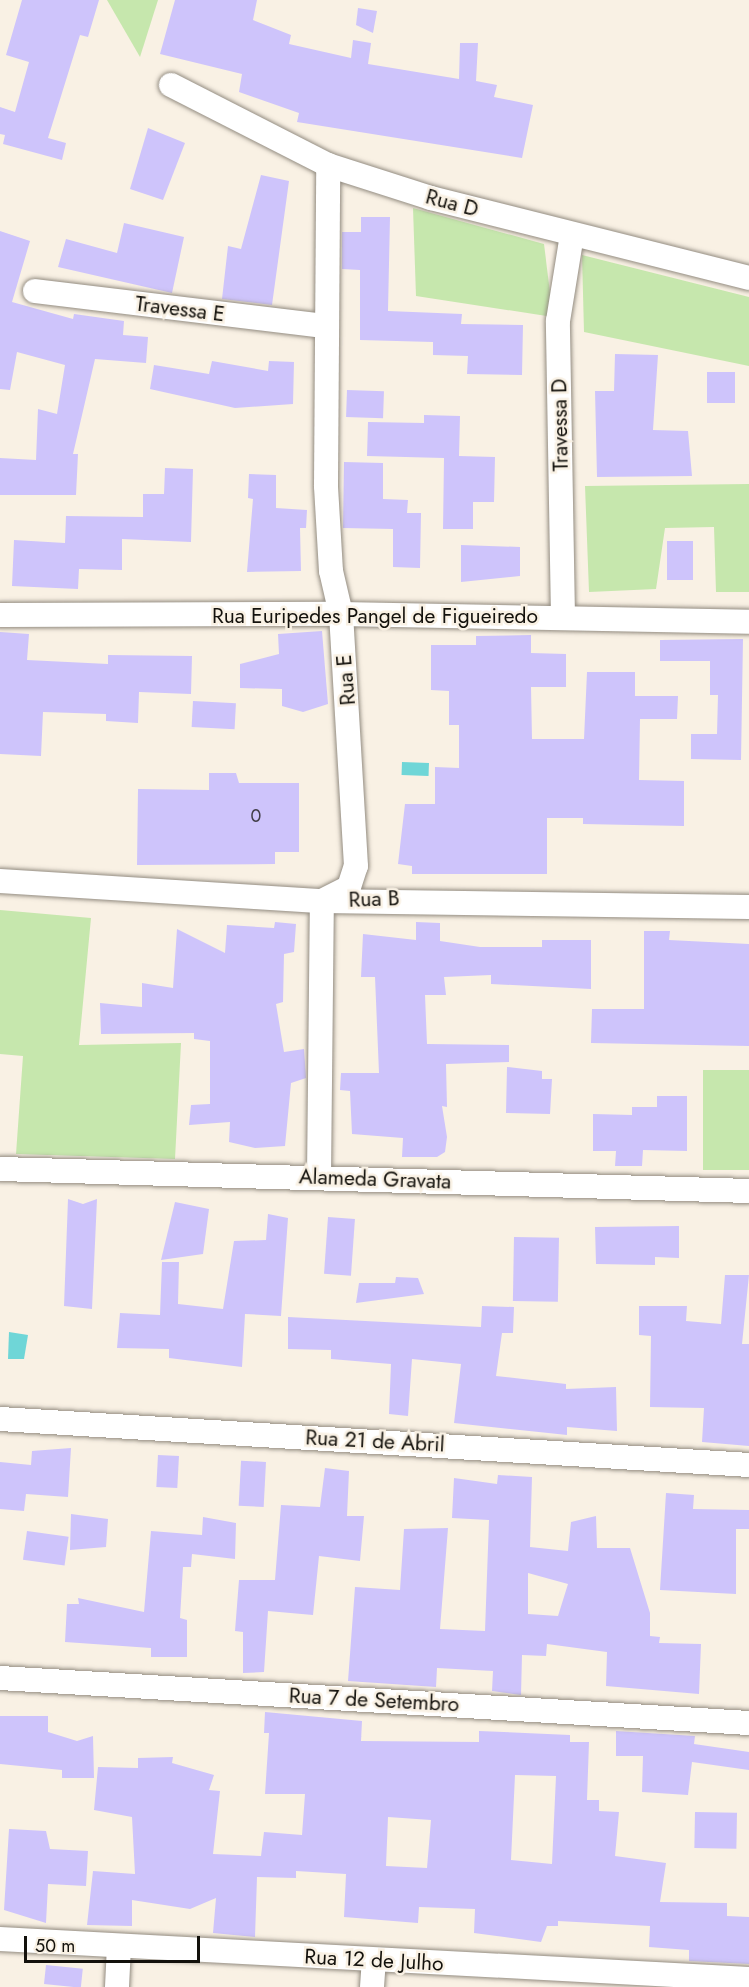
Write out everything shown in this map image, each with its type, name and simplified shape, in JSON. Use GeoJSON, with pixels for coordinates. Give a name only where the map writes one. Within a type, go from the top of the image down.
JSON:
{"type":"FeatureCollection","features":[{"type":"Feature","properties":{"kind":"street","name":"Rua D"},"geometry":{"type":"LineString","coordinates":[[171,85],[328,165],[572,235],[749,278]]}},
{"type":"Feature","properties":{"kind":"street","name":"Rua E"},"geometry":{"type":"LineString","coordinates":[[322,901],[349,888],[356,866],[341,614],[331,571],[326,486],[325,326],[328,165]]}},
{"type":"Feature","properties":{"kind":"street","name":"Travessa D"},"geometry":{"type":"LineString","coordinates":[[563,617],[558,321],[572,235]]}},
{"type":"Feature","properties":{"kind":"street","name":"Travessa E"},"geometry":{"type":"LineString","coordinates":[[35,291],[325,326]]}},
{"type":"Feature","properties":{"kind":"street","name":"Rua Euripedes Pangel de Figueiredo"},"geometry":{"type":"LineString","coordinates":[[0,615],[341,614],[749,622]]}},
{"type":"Feature","properties":{"kind":"street","name":"Rua B"},"geometry":{"type":"LineString","coordinates":[[0,880],[322,901],[749,907]]}},
{"type":"Feature","properties":{"kind":"street"},"geometry":{"type":"LineString","coordinates":[[320,1177],[322,901]]}},
{"type":"Feature","properties":{"kind":"street","name":"Alameda Gravata"},"geometry":{"type":"LineString","coordinates":[[0,1169],[749,1191]]}},
{"type":"Feature","properties":{"kind":"street","name":"Rua 21 de Abril"},"geometry":{"type":"LineString","coordinates":[[0,1419],[749,1465]]}},
{"type":"Feature","properties":{"kind":"street","name":"Rua 7 de Setembro"},"geometry":{"type":"LineString","coordinates":[[0,1678],[749,1723]]}},
{"type":"Feature","properties":{"kind":"street","name":"Rua 12 de Julho"},"geometry":{"type":"LineString","coordinates":[[0,1939],[374,1960],[628,1980],[749,1979]]}},
{"type":"Feature","properties":{"kind":"street"},"geometry":{"type":"LineString","coordinates":[[117,1987],[119,1946]]}},
{"type":"Feature","properties":{"kind":"street"},"geometry":{"type":"LineString","coordinates":[[372,1987],[374,1960]]}},
{"type":"Feature","properties":{"kind":"green space"},"geometry":{"type":"Polygon","coordinates":[[[107,0],[158,0],[140,57],[107,0]]]}},
{"type":"Feature","properties":{"kind":"green space"},"geometry":{"type":"Polygon","coordinates":[[[413,208],[544,244],[553,317],[416,296],[413,208]]]}},
{"type":"Feature","properties":{"kind":"green space"},"geometry":{"type":"Polygon","coordinates":[[[582,255],[749,297],[749,366],[584,332],[582,255]]]}},
{"type":"Feature","properties":{"kind":"green space"},"geometry":{"type":"Polygon","coordinates":[[[749,484],[749,592],[716,592],[714,527],[665,528],[656,589],[589,592],[585,486],[749,484]]]}},
{"type":"Feature","properties":{"kind":"green space"},"geometry":{"type":"Polygon","coordinates":[[[0,910],[91,918],[79,1045],[181,1043],[175,1159],[16,1154],[23,1056],[0,1054],[0,910]]]}},
{"type":"Feature","properties":{"kind":"green space"},"geometry":{"type":"Polygon","coordinates":[[[703,1070],[749,1070],[749,1170],[703,1170],[703,1070]]]}},
{"type":"Feature","properties":{"kind":"water"},"geometry":{"type":"Polygon","coordinates":[[[402,762],[429,763],[429,776],[402,775],[402,762]]]}},
{"type":"Feature","properties":{"kind":"water"},"geometry":{"type":"Polygon","coordinates":[[[9,1332],[28,1335],[24,1359],[8,1359],[9,1332]]]}},
{"type":"Feature","properties":{"kind":"building"},"geometry":{"type":"Polygon","coordinates":[[[22,0],[99,0],[88,37],[80,35],[48,138],[66,143],[62,160],[3,144],[5,135],[0,134],[0,107],[15,112],[29,62],[6,55],[22,0]]]}},
{"type":"Feature","properties":{"kind":"building"},"geometry":{"type":"Polygon","coordinates":[[[175,0],[257,0],[253,20],[291,35],[289,44],[351,58],[353,40],[371,43],[368,64],[459,79],[460,43],[478,43],[476,81],[497,85],[494,97],[533,105],[522,158],[297,122],[299,113],[239,92],[242,74],[160,54],[175,0]]]}},
{"type":"Feature","properties":{"kind":"building"},"geometry":{"type":"Polygon","coordinates":[[[358,8],[377,11],[373,33],[356,25],[358,8]]]}},
{"type":"Feature","properties":{"kind":"building"},"geometry":{"type":"Polygon","coordinates":[[[148,128],[185,143],[163,200],[130,189],[148,128]]]}},
{"type":"Feature","properties":{"kind":"building"},"geometry":{"type":"Polygon","coordinates":[[[261,175],[289,181],[272,305],[222,299],[228,246],[241,249],[261,175]]]}},
{"type":"Feature","properties":{"kind":"building"},"geometry":{"type":"Polygon","coordinates":[[[361,217],[390,217],[388,311],[462,314],[461,324],[523,325],[522,375],[467,374],[468,356],[433,355],[433,342],[360,340],[360,270],[342,269],[342,232],[361,232],[361,217]]]}},
{"type":"Feature","properties":{"kind":"building"},"geometry":{"type":"Polygon","coordinates":[[[124,223],[184,237],[172,293],[58,267],[66,239],[117,253],[124,223]]]}},
{"type":"Feature","properties":{"kind":"building"},"geometry":{"type":"Polygon","coordinates":[[[0,231],[30,241],[12,302],[73,319],[74,314],[124,321],[123,335],[148,337],[146,363],[95,359],[73,454],[78,454],[76,495],[0,495],[0,458],[36,460],[38,409],[57,414],[65,365],[17,352],[10,390],[0,389],[0,231]]]}},
{"type":"Feature","properties":{"kind":"building"},"geometry":{"type":"Polygon","coordinates":[[[615,354],[658,355],[653,430],[688,431],[692,476],[597,477],[595,391],[614,391],[615,354]]]}},
{"type":"Feature","properties":{"kind":"building"},"geometry":{"type":"Polygon","coordinates":[[[212,361],[268,371],[269,361],[294,362],[293,404],[235,408],[150,389],[154,365],[209,374],[212,361]]]}},
{"type":"Feature","properties":{"kind":"building"},"geometry":{"type":"Polygon","coordinates":[[[707,372],[735,372],[735,403],[707,403],[707,372]]]}},
{"type":"Feature","properties":{"kind":"building"},"geometry":{"type":"Polygon","coordinates":[[[347,390],[384,391],[383,418],[346,417],[347,390]]]}},
{"type":"Feature","properties":{"kind":"building"},"geometry":{"type":"Polygon","coordinates":[[[424,415],[460,416],[459,456],[495,457],[494,502],[473,502],[473,529],[443,529],[444,458],[367,456],[368,422],[424,423],[424,415]]]}},
{"type":"Feature","properties":{"kind":"building"},"geometry":{"type":"Polygon","coordinates":[[[344,462],[383,463],[383,499],[408,500],[407,513],[421,513],[420,568],[393,567],[393,529],[343,528],[344,462]]]}},
{"type":"Feature","properties":{"kind":"building"},"geometry":{"type":"Polygon","coordinates":[[[165,468],[193,469],[191,542],[122,539],[122,570],[79,569],[78,589],[12,586],[14,540],[65,543],[66,516],[143,517],[143,494],[164,494],[165,468]]]}},
{"type":"Feature","properties":{"kind":"building"},"geometry":{"type":"Polygon","coordinates":[[[249,474],[276,475],[276,508],[307,510],[306,528],[300,528],[301,571],[247,572],[253,499],[248,498],[249,474]]]}},
{"type":"Feature","properties":{"kind":"building"},"geometry":{"type":"Polygon","coordinates":[[[667,541],[693,541],[693,580],[667,580],[667,541]]]}},
{"type":"Feature","properties":{"kind":"building"},"geometry":{"type":"Polygon","coordinates":[[[461,545],[520,547],[520,576],[461,582],[461,545]]]}},
{"type":"Feature","properties":{"kind":"building"},"geometry":{"type":"Polygon","coordinates":[[[322,631],[328,704],[303,712],[282,706],[282,689],[240,688],[240,664],[279,654],[278,634],[322,631]]]}},
{"type":"Feature","properties":{"kind":"building"},"geometry":{"type":"Polygon","coordinates":[[[0,632],[29,634],[27,660],[108,664],[108,655],[192,656],[191,694],[139,692],[138,723],[106,721],[106,714],[43,712],[41,756],[0,754],[0,632]]]}},
{"type":"Feature","properties":{"kind":"building"},"geometry":{"type":"Polygon","coordinates":[[[531,635],[531,653],[566,654],[566,687],[531,687],[532,739],[584,739],[587,672],[635,672],[635,696],[678,696],[677,719],[640,719],[639,780],[684,781],[684,826],[583,824],[583,818],[547,818],[547,874],[412,874],[412,866],[398,864],[405,804],[435,804],[435,767],[459,768],[459,725],[449,725],[449,691],[431,690],[431,645],[476,645],[476,636],[531,635]]]}},
{"type":"Feature","properties":{"kind":"building"},"geometry":{"type":"Polygon","coordinates":[[[743,639],[741,760],[691,759],[691,734],[717,734],[718,695],[710,695],[710,661],[660,661],[660,640],[743,639]]]}},
{"type":"Feature","properties":{"kind":"building"},"geometry":{"type":"Polygon","coordinates":[[[193,701],[236,703],[235,729],[192,727],[193,701]]]}},
{"type":"Feature","properties":{"kind":"building"},"geometry":{"type":"Polygon","coordinates":[[[209,773],[236,773],[239,783],[299,783],[299,852],[275,852],[275,864],[137,865],[138,789],[209,790],[209,773]]]}},
{"type":"Feature","properties":{"kind":"building"},"geometry":{"type":"Polygon","coordinates":[[[275,922],[296,924],[294,952],[284,954],[283,1002],[276,1004],[284,1052],[304,1049],[306,1078],[291,1083],[285,1146],[255,1148],[229,1142],[230,1122],[189,1125],[191,1105],[210,1104],[210,1041],[194,1039],[194,1033],[101,1034],[100,1003],[142,1007],[142,983],[173,988],[177,929],[225,953],[227,925],[274,928],[275,922]]]}},
{"type":"Feature","properties":{"kind":"building"},"geometry":{"type":"Polygon","coordinates":[[[416,922],[440,923],[440,941],[480,947],[542,947],[542,940],[591,940],[591,989],[491,984],[491,975],[444,977],[446,995],[425,995],[427,1044],[509,1045],[509,1062],[446,1064],[447,1107],[442,1106],[447,1137],[445,1152],[437,1157],[402,1157],[403,1138],[352,1134],[350,1091],[340,1090],[341,1073],[379,1073],[375,977],[361,977],[363,934],[416,940],[416,922]]]}},
{"type":"Feature","properties":{"kind":"building"},"geometry":{"type":"Polygon","coordinates":[[[644,931],[670,931],[669,940],[749,944],[749,1046],[591,1043],[592,1009],[644,1009],[644,931]]]}},
{"type":"Feature","properties":{"kind":"building"},"geometry":{"type":"Polygon","coordinates":[[[507,1067],[542,1071],[542,1079],[552,1079],[550,1114],[506,1113],[507,1067]]]}},
{"type":"Feature","properties":{"kind":"building"},"geometry":{"type":"Polygon","coordinates":[[[657,1096],[687,1096],[687,1151],[643,1150],[642,1166],[615,1166],[616,1151],[593,1151],[593,1114],[632,1115],[632,1107],[657,1107],[657,1096]]]}},
{"type":"Feature","properties":{"kind":"building"},"geometry":{"type":"Polygon","coordinates":[[[68,1199],[83,1204],[97,1199],[92,1309],[64,1306],[68,1199]]]}},
{"type":"Feature","properties":{"kind":"building"},"geometry":{"type":"Polygon","coordinates":[[[175,1202],[209,1209],[203,1254],[161,1260],[175,1202]]]}},
{"type":"Feature","properties":{"kind":"building"},"geometry":{"type":"Polygon","coordinates":[[[268,1214],[288,1218],[281,1316],[245,1314],[242,1367],[169,1358],[169,1349],[117,1348],[120,1313],[160,1315],[162,1262],[179,1262],[178,1304],[223,1309],[234,1241],[266,1240],[268,1214]]]}},
{"type":"Feature","properties":{"kind":"building"},"geometry":{"type":"Polygon","coordinates":[[[328,1217],[355,1219],[351,1276],[324,1274],[328,1217]]]}},
{"type":"Feature","properties":{"kind":"building"},"geometry":{"type":"Polygon","coordinates":[[[679,1226],[679,1258],[655,1257],[655,1265],[596,1264],[595,1227],[679,1226]]]}},
{"type":"Feature","properties":{"kind":"building"},"geometry":{"type":"Polygon","coordinates":[[[514,1237],[559,1238],[558,1302],[513,1301],[514,1237]]]}},
{"type":"Feature","properties":{"kind":"building"},"geometry":{"type":"Polygon","coordinates":[[[725,1275],[749,1275],[742,1344],[749,1344],[749,1446],[702,1442],[704,1408],[650,1407],[651,1336],[639,1335],[639,1306],[687,1306],[686,1321],[721,1324],[725,1275]]]}},
{"type":"Feature","properties":{"kind":"building"},"geometry":{"type":"Polygon","coordinates":[[[396,1277],[418,1278],[424,1294],[356,1303],[359,1283],[395,1283],[396,1277]]]}},
{"type":"Feature","properties":{"kind":"building"},"geometry":{"type":"Polygon","coordinates":[[[482,1306],[514,1307],[513,1333],[502,1333],[496,1376],[566,1384],[566,1389],[616,1387],[617,1431],[567,1427],[567,1435],[454,1423],[461,1364],[412,1359],[408,1416],[389,1414],[391,1364],[331,1359],[331,1350],[288,1349],[288,1317],[481,1327],[482,1306]]]}},
{"type":"Feature","properties":{"kind":"building"},"geometry":{"type":"Polygon","coordinates":[[[71,1448],[68,1497],[26,1494],[24,1511],[0,1509],[0,1462],[31,1465],[32,1451],[71,1448]]]}},
{"type":"Feature","properties":{"kind":"building"},"geometry":{"type":"Polygon","coordinates":[[[158,1455],[179,1456],[177,1488],[156,1487],[158,1455]]]}},
{"type":"Feature","properties":{"kind":"building"},"geometry":{"type":"Polygon","coordinates":[[[241,1461],[266,1462],[264,1507],[239,1506],[241,1461]]]}},
{"type":"Feature","properties":{"kind":"building"},"geometry":{"type":"Polygon","coordinates":[[[325,1468],[349,1471],[347,1516],[364,1516],[360,1561],[319,1556],[313,1615],[268,1611],[264,1672],[243,1673],[243,1632],[235,1631],[239,1580],[275,1580],[281,1505],[320,1507],[325,1468]]]}},
{"type":"Feature","properties":{"kind":"building"},"geometry":{"type":"Polygon","coordinates":[[[498,1475],[532,1477],[530,1547],[568,1551],[571,1522],[596,1516],[597,1548],[630,1548],[650,1613],[650,1636],[660,1637],[659,1643],[701,1644],[699,1694],[606,1686],[607,1652],[547,1644],[546,1656],[522,1655],[521,1695],[492,1691],[493,1671],[437,1668],[436,1687],[348,1681],[355,1587],[400,1590],[404,1529],[448,1528],[440,1629],[485,1631],[489,1520],[452,1518],[454,1478],[497,1484],[498,1475]],[[528,1573],[528,1614],[558,1616],[568,1584],[528,1573]]]}},
{"type":"Feature","properties":{"kind":"building"},"geometry":{"type":"Polygon","coordinates":[[[666,1493],[694,1495],[693,1509],[749,1510],[749,1529],[736,1529],[736,1594],[660,1590],[666,1493]]]}},
{"type":"Feature","properties":{"kind":"building"},"geometry":{"type":"Polygon","coordinates":[[[71,1514],[108,1519],[106,1547],[70,1550],[71,1514]]]}},
{"type":"Feature","properties":{"kind":"building"},"geometry":{"type":"Polygon","coordinates":[[[203,1517],[236,1523],[235,1559],[192,1554],[191,1567],[183,1567],[180,1618],[187,1620],[187,1657],[151,1657],[151,1648],[65,1642],[67,1604],[79,1604],[78,1598],[144,1612],[151,1531],[202,1535],[203,1517]]]}},
{"type":"Feature","properties":{"kind":"building"},"geometry":{"type":"Polygon","coordinates":[[[27,1531],[69,1537],[65,1566],[23,1560],[27,1531]]]}},
{"type":"Feature","properties":{"kind":"building"},"geometry":{"type":"Polygon","coordinates":[[[265,1712],[362,1721],[361,1741],[479,1742],[479,1731],[570,1735],[570,1742],[589,1742],[587,1800],[599,1800],[599,1811],[619,1812],[615,1856],[666,1863],[660,1902],[727,1903],[727,1916],[749,1917],[749,1964],[689,1961],[689,1950],[649,1947],[650,1926],[558,1921],[558,1926],[547,1926],[541,1942],[474,1933],[475,1909],[419,1907],[418,1923],[344,1917],[346,1874],[296,1871],[296,1878],[257,1877],[255,1937],[213,1933],[216,1898],[190,1909],[132,1900],[132,1926],[87,1925],[93,1871],[135,1874],[132,1817],[94,1810],[98,1767],[138,1768],[138,1758],[173,1757],[172,1763],[214,1775],[209,1790],[220,1791],[213,1854],[261,1856],[264,1832],[302,1835],[305,1794],[265,1794],[269,1733],[264,1733],[265,1712]],[[515,1775],[511,1860],[552,1864],[556,1776],[515,1775]],[[388,1817],[386,1866],[427,1868],[431,1820],[388,1817]]]}},
{"type":"Feature","properties":{"kind":"building"},"geometry":{"type":"Polygon","coordinates":[[[0,1716],[48,1716],[48,1732],[77,1741],[93,1736],[94,1778],[62,1778],[62,1770],[0,1764],[0,1716]]]}},
{"type":"Feature","properties":{"kind":"building"},"geometry":{"type":"Polygon","coordinates":[[[616,1731],[695,1736],[694,1744],[749,1752],[749,1770],[692,1762],[688,1795],[642,1792],[643,1756],[616,1756],[616,1731]]]}},
{"type":"Feature","properties":{"kind":"building"},"geometry":{"type":"Polygon","coordinates":[[[695,1812],[737,1813],[736,1849],[694,1848],[695,1812]]]}},
{"type":"Feature","properties":{"kind":"building"},"geometry":{"type":"Polygon","coordinates":[[[9,1829],[46,1831],[50,1849],[88,1851],[86,1886],[48,1884],[46,1923],[4,1910],[9,1829]]]}},
{"type":"Feature","properties":{"kind":"building"},"geometry":{"type":"Polygon","coordinates":[[[46,1965],[83,1969],[81,1987],[44,1984],[46,1965]]]}}]}
